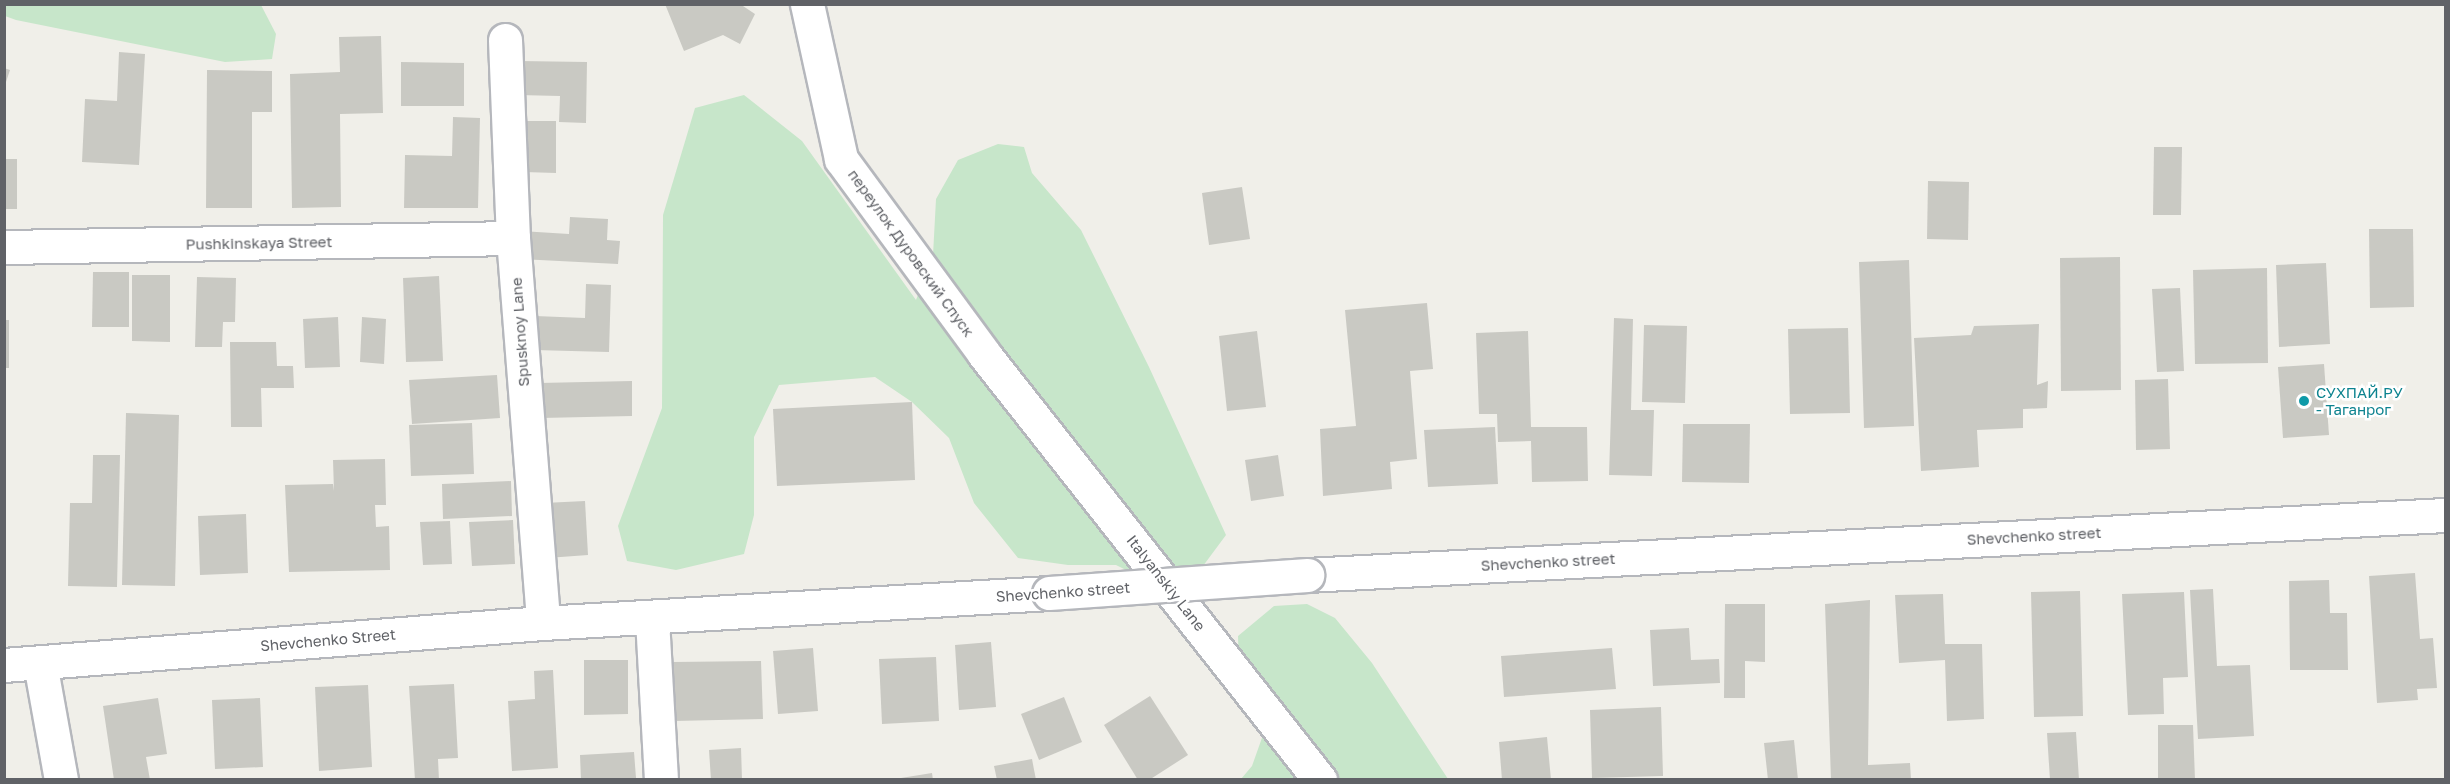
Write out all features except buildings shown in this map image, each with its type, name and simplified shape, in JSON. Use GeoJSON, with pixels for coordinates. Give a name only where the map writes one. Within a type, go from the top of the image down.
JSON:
{"type":"FeatureCollection","features":[{"type":"Feature","properties":{"kind":"street","name":"переулок Дуровский Спуск"},"geometry":{"type":"LineString","coordinates":[[807,4],[841,159],[1011,387]]}},
{"type":"Feature","properties":{"kind":"street","name":"Spusknoy Lane"},"geometry":{"type":"LineString","coordinates":[[505,40],[513,238],[543,623]]}},
{"type":"Feature","properties":{"kind":"street","name":"Pushkinskaya Street"},"geometry":{"type":"LineString","coordinates":[[4,247],[513,238]]}},
{"type":"Feature","properties":{"kind":"street","name":"Italyanskiy Lane"},"geometry":{"type":"LineString","coordinates":[[1011,387],[1320,780]]}},
{"type":"Feature","properties":{"kind":"street","name":"Shevchenko street"},"geometry":{"type":"LineString","coordinates":[[652,619],[1307,575],[2445,515]]}},
{"type":"Feature","properties":{"kind":"street","name":"Shevchenko Street"},"geometry":{"type":"LineString","coordinates":[[4,665],[543,623],[652,619]]}},
{"type":"Feature","properties":{"kind":"street"},"geometry":{"type":"LineString","coordinates":[[652,619],[661,780]]}},
{"type":"Feature","properties":{"kind":"street"},"geometry":{"type":"LineString","coordinates":[[40,663],[61,780]]}},
{"type":"Feature","properties":{"kind":"green space"},"geometry":{"type":"Polygon","coordinates":[[[5,4],[261,5],[276,34],[272,59],[225,62],[16,20],[5,16],[5,4]]]}},
{"type":"Feature","properties":{"kind":"green space"},"geometry":{"type":"Polygon","coordinates":[[[744,95],[802,141],[916,300],[933,255],[936,199],[958,160],[998,144],[1024,147],[1032,173],[1081,230],[1149,367],[1226,535],[1203,566],[1140,577],[1116,565],[1068,565],[1018,558],[974,503],[949,438],[912,402],[875,377],[779,385],[754,437],[754,515],[744,554],[676,570],[627,561],[618,526],[662,408],[663,215],[695,108],[744,95]]]}},
{"type":"Feature","properties":{"kind":"green space"},"geometry":{"type":"Polygon","coordinates":[[[1307,604],[1335,618],[1372,663],[1448,779],[1241,779],[1252,766],[1263,735],[1240,702],[1238,636],[1274,606],[1307,604]]]}},
{"type":"Feature","properties":{"kind":"place","name":"СУХПАЙ.РУ - Таганрог"},"geometry":{"type":"Point","coordinates":[2304,401]}}]}
